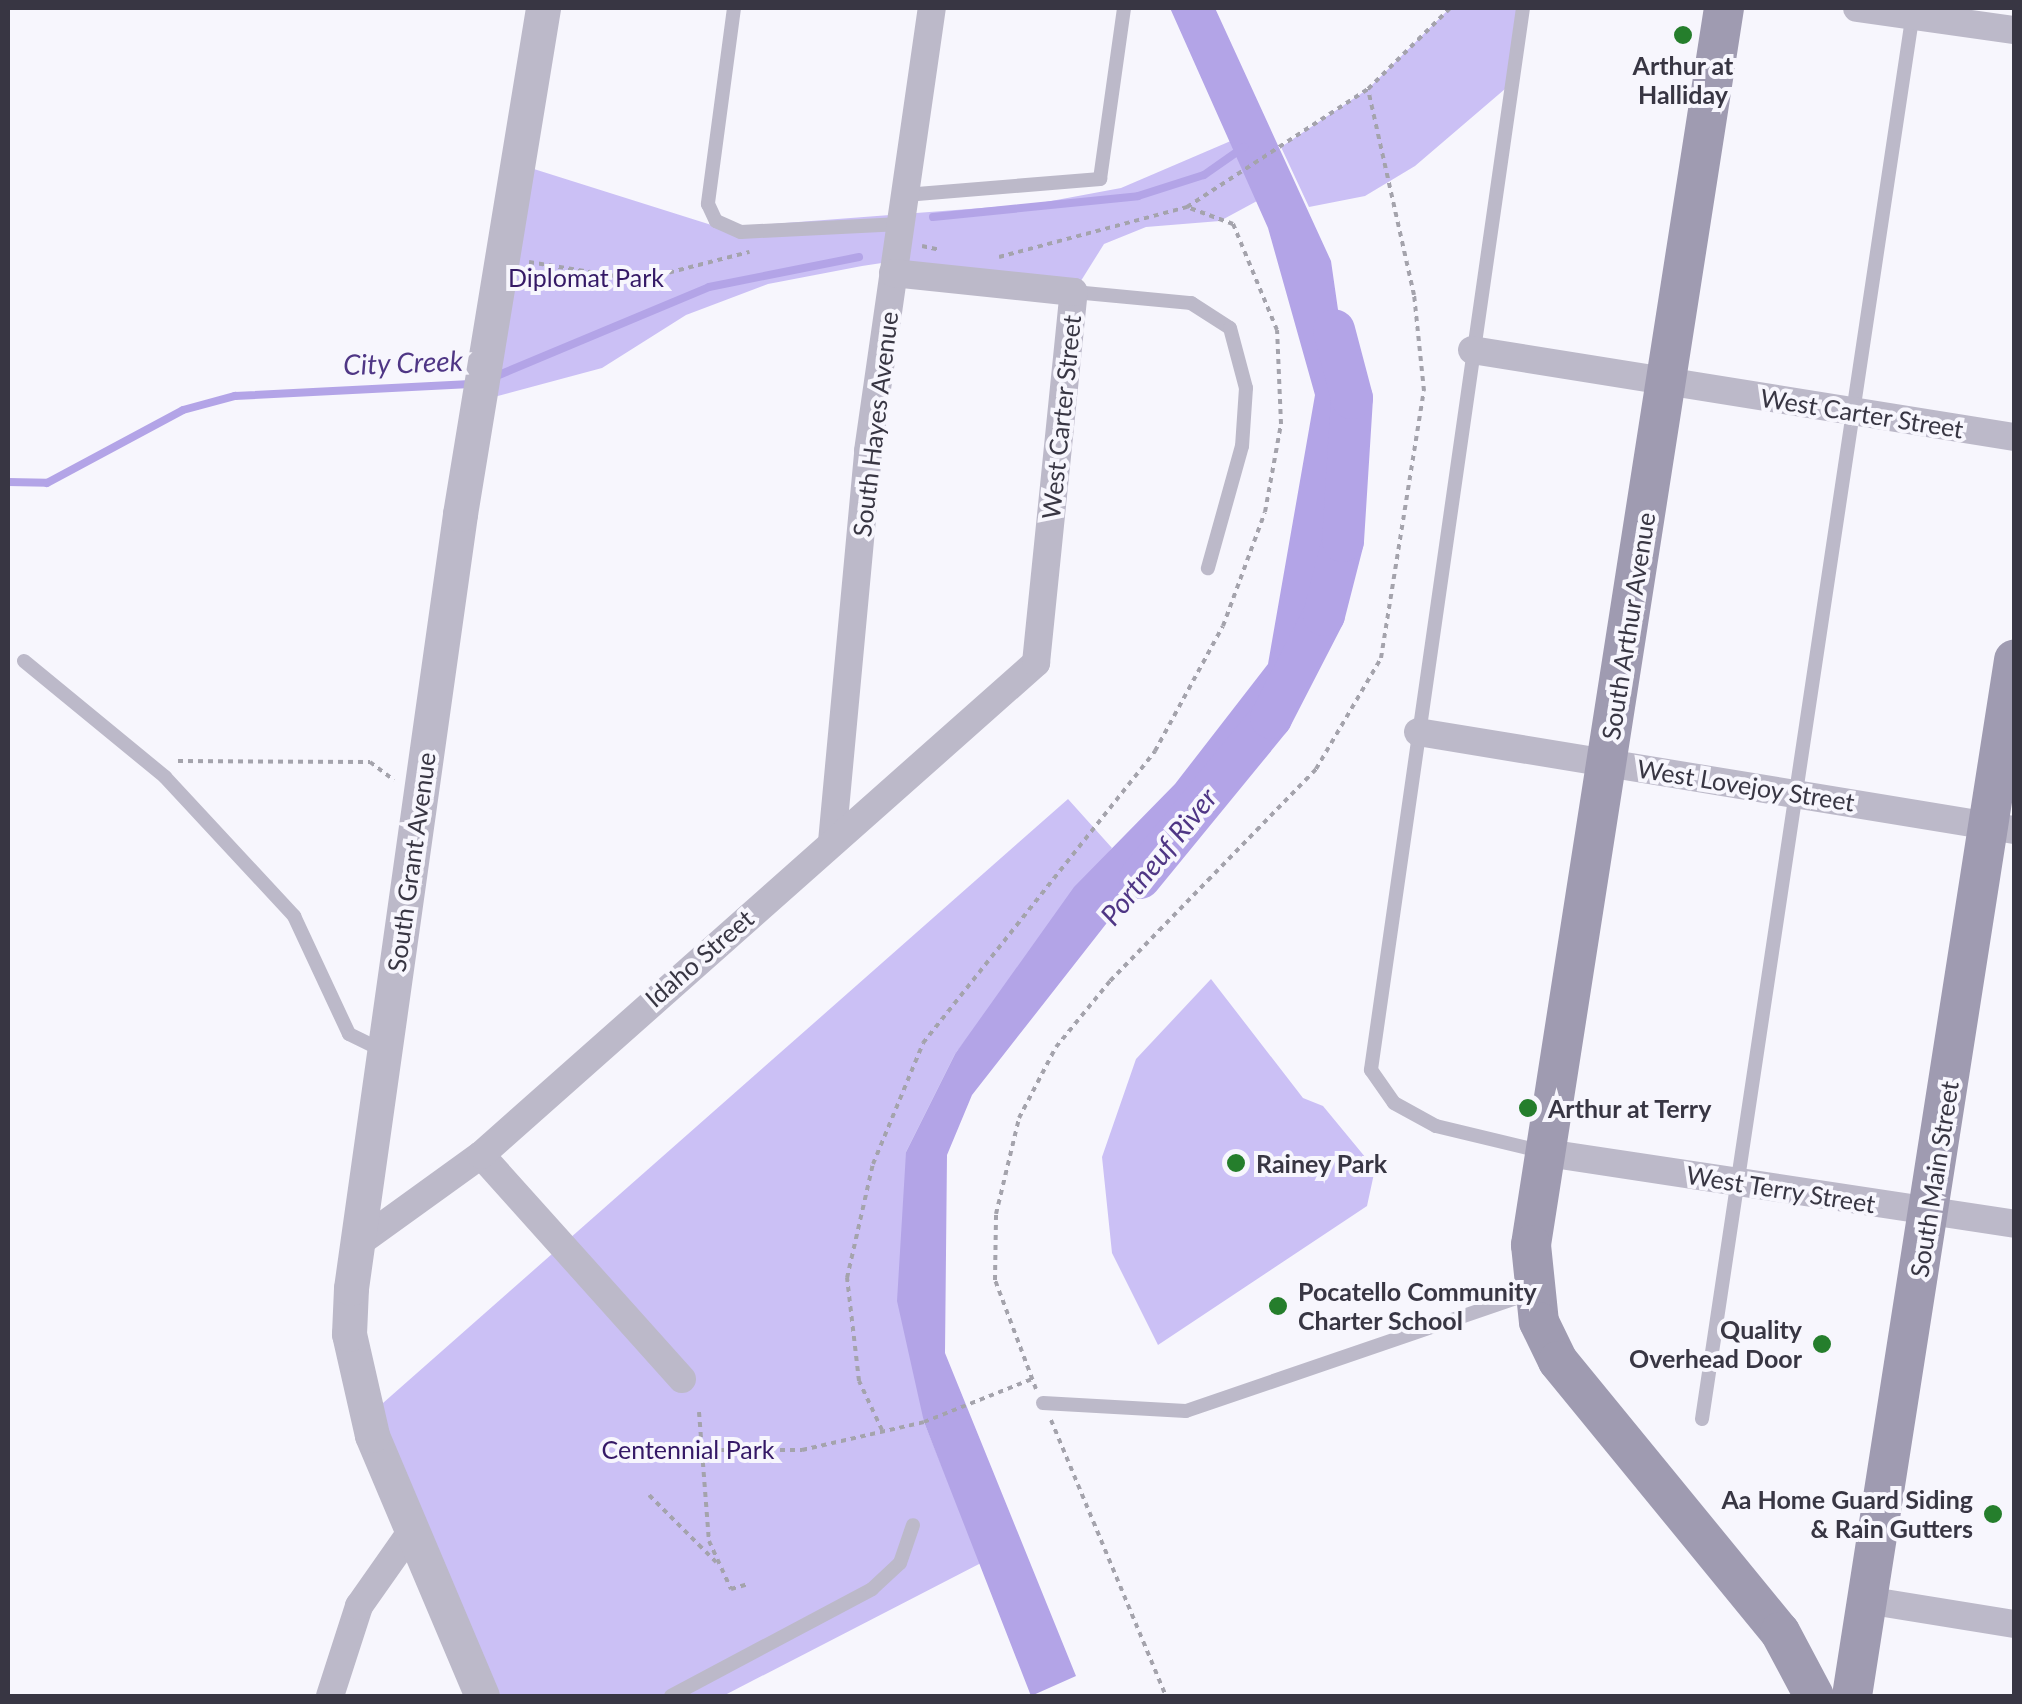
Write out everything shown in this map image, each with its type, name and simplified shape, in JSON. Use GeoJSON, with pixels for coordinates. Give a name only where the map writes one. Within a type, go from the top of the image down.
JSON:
{"type":"FeatureCollection","features":[{"type":"Feature","properties":{"kind":"main road","name":"South Arthur Avenue"},"geometry":{"type":"LineString","coordinates":[[1724,8],[1531,1245],[1539,1322],[1582,1398],[1807,1681]]}},
{"type":"Feature","properties":{"kind":"main road","name":"South Main Street"},"geometry":{"type":"LineString","coordinates":[[1852,1696],[1928,1211],[2002,828],[2014,660]]}},
{"type":"Feature","properties":{"kind":"main road"},"geometry":{"type":"LineString","coordinates":[[1807,1681],[1831,1666],[1863,1619]]}},
{"type":"Feature","properties":{"kind":"street","name":"South Grant Avenue"},"geometry":{"type":"LineString","coordinates":[[482,1696],[411,1532],[357,1387],[349,1334],[356,1244],[383,1050],[478,401],[543,8]]}},
{"type":"Feature","properties":{"kind":"street","name":"South Hayes Avenue"},"geometry":{"type":"LineString","coordinates":[[832,842],[894,273],[932,8]]}},
{"type":"Feature","properties":{"kind":"street"},"geometry":{"type":"LineString","coordinates":[[1856,8],[1913,12],[2014,30]]}},
{"type":"Feature","properties":{"kind":"street","name":"West Carter Street"},"geometry":{"type":"LineString","coordinates":[[894,273],[1074,292],[1036,664]]}},
{"type":"Feature","properties":{"kind":"street","name":"West Carter Street"},"geometry":{"type":"LineString","coordinates":[[1472,350],[2014,437]]}},
{"type":"Feature","properties":{"kind":"street","name":"Idaho Street"},"geometry":{"type":"LineString","coordinates":[[356,1244],[481,1156],[1036,664]]}},
{"type":"Feature","properties":{"kind":"street","name":"West Lovejoy Street"},"geometry":{"type":"LineString","coordinates":[[1418,732],[2002,828]]}},
{"type":"Feature","properties":{"kind":"street","name":"West Terry Street"},"geometry":{"type":"LineString","coordinates":[[1547,1153],[2014,1224]]}},
{"type":"Feature","properties":{"kind":"street"},"geometry":{"type":"LineString","coordinates":[[481,1156],[682,1379]]}},
{"type":"Feature","properties":{"kind":"street"},"geometry":{"type":"LineString","coordinates":[[330,1696],[359,1606],[411,1532]]}},
{"type":"Feature","properties":{"kind":"street"},"geometry":{"type":"LineString","coordinates":[[1863,1619],[2014,1624]]}},
{"type":"Feature","properties":{"kind":"lane"},"geometry":{"type":"LineString","coordinates":[[734,8],[708,204],[716,221],[741,232],[899,233]]}},
{"type":"Feature","properties":{"kind":"lane"},"geometry":{"type":"LineString","coordinates":[[905,195],[1100,180],[1124,8]]}},
{"type":"Feature","properties":{"kind":"lane"},"geometry":{"type":"LineString","coordinates":[[1523,8],[1371,1070],[1394,1104],[1436,1126],[1547,1153]]}},
{"type":"Feature","properties":{"kind":"lane"},"geometry":{"type":"LineString","coordinates":[[1702,1418],[1913,12]]}},
{"type":"Feature","properties":{"kind":"lane"},"geometry":{"type":"LineString","coordinates":[[1074,292],[1192,303],[1230,328],[1246,388],[1242,446],[1208,568]]}},
{"type":"Feature","properties":{"kind":"lane"},"geometry":{"type":"LineString","coordinates":[[24,661],[151,765],[294,916],[349,1034],[383,1050]]}},
{"type":"Feature","properties":{"kind":"lane"},"geometry":{"type":"LineString","coordinates":[[1043,1402],[1186,1411],[1534,1292]]}},
{"type":"Feature","properties":{"kind":"lane"},"geometry":{"type":"LineString","coordinates":[[671,1696],[872,1588],[900,1563],[912,1524]]}},
{"type":"Feature","properties":{"kind":"path"},"geometry":{"type":"LineString","coordinates":[[982,262],[1187,207],[1368,89],[1450,8]]}},
{"type":"Feature","properties":{"kind":"path"},"geometry":{"type":"LineString","coordinates":[[1166,1696],[994,1280],[996,1214],[1019,1118],[1056,1047],[1110,981],[1316,770],[1380,658],[1424,391],[1414,295],[1368,89]]}},
{"type":"Feature","properties":{"kind":"path"},"geometry":{"type":"LineString","coordinates":[[882,1430],[859,1382],[847,1278],[873,1164],[923,1043],[1155,751],[1223,626],[1265,512],[1281,424],[1276,330],[1258,265],[1234,224],[1187,207]]}},
{"type":"Feature","properties":{"kind":"path"},"geometry":{"type":"LineString","coordinates":[[899,233],[947,252]]}},
{"type":"Feature","properties":{"kind":"path"},"geometry":{"type":"LineString","coordinates":[[504,258],[640,280],[757,251]]}},
{"type":"Feature","properties":{"kind":"path"},"geometry":{"type":"LineString","coordinates":[[151,765],[370,762],[396,781],[424,781]]}},
{"type":"Feature","properties":{"kind":"path"},"geometry":{"type":"LineString","coordinates":[[700,1450],[802,1450],[924,1422],[1032,1378]]}},
{"type":"Feature","properties":{"kind":"path"},"geometry":{"type":"LineString","coordinates":[[699,1412],[700,1450],[720,1565],[730,1588],[748,1584]]}},
{"type":"Feature","properties":{"kind":"path"},"geometry":{"type":"LineString","coordinates":[[649,1494],[720,1565]]}},
{"type":"Feature","properties":{"kind":"green space"},"geometry":{"type":"Polygon","coordinates":[[[1450,8],[1523,8],[1512,83],[1415,166],[1365,196],[1309,207],[1281,147],[1368,89],[1450,8]]]}},
{"type":"Feature","properties":{"kind":"green space","name":"Diplomat Park"},"geometry":{"type":"Polygon","coordinates":[[[1233,140],[1257,201],[1220,221],[1146,227],[1104,244],[1074,292],[895,261],[862,266],[768,284],[686,315],[602,368],[479,401],[518,164],[721,228],[1035,204],[1121,188],[1233,140]]]}},
{"type":"Feature","properties":{"kind":"green space","name":"Centennial Park"},"geometry":{"type":"Polygon","coordinates":[[[1068,799],[1112,848],[955,1054],[906,1152],[924,1422],[981,1563],[723,1696],[482,1696],[366,1418],[1068,799]]]}},
{"type":"Feature","properties":{"kind":"green space","name":"Rainey Park"},"geometry":{"type":"Polygon","coordinates":[[[1211,979],[1303,1098],[1323,1106],[1375,1169],[1367,1206],[1158,1345],[1112,1253],[1102,1157],[1136,1059],[1211,979]]]}},
{"type":"Feature","properties":{"kind":"water"},"geometry":{"type":"Polygon","coordinates":[[[1170,8],[1215,8],[1331,261],[1349,386],[1343,541],[1291,688],[972,1095],[947,1155],[945,1353],[1076,1676],[1031,1696],[924,1422],[897,1301],[906,1152],[955,1054],[1074,887],[1175,784],[1268,664],[1315,395],[1268,228],[1170,8]]]}},
{"type":"Feature","properties":{"kind":"waterway","name":"City Creek"},"geometry":{"type":"LineString","coordinates":[[933,217],[1138,196],[1204,175],[1244,147]]}},
{"type":"Feature","properties":{"kind":"waterway","name":"City Creek"},"geometry":{"type":"LineString","coordinates":[[494,377],[709,287],[859,257]]}},
{"type":"Feature","properties":{"kind":"waterway","name":"Portneuf River"},"geometry":{"type":"LineString","coordinates":[[1140,878],[1271,718],[1324,615],[1343,541],[1352,398],[1334,330]]}},
{"type":"Feature","properties":{"kind":"waterway","name":"City Creek"},"geometry":{"type":"LineString","coordinates":[[8,482],[47,483],[183,410],[235,396],[471,384]]}},
{"type":"Feature","properties":{"kind":"place","name":"Arthur at Halliday"},"geometry":{"type":"Point","coordinates":[1683,35]}},
{"type":"Feature","properties":{"kind":"place","name":"Arthur at Terry"},"geometry":{"type":"Point","coordinates":[1528,1108]}},
{"type":"Feature","properties":{"kind":"place","name":"Rainey Park"},"geometry":{"type":"Point","coordinates":[1236,1163]}},
{"type":"Feature","properties":{"kind":"place","name":"Pocatello Community Charter School"},"geometry":{"type":"Point","coordinates":[1278,1306]}},
{"type":"Feature","properties":{"kind":"place","name":"Quality Overhead Door"},"geometry":{"type":"Point","coordinates":[1822,1344]}},
{"type":"Feature","properties":{"kind":"place","name":"Aa Home Guard Siding & Rain Gutters"},"geometry":{"type":"Point","coordinates":[1993,1514]}}]}
